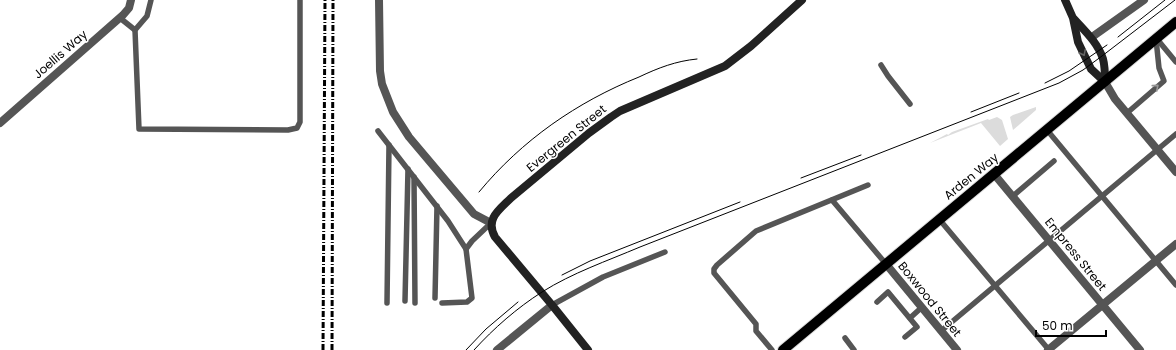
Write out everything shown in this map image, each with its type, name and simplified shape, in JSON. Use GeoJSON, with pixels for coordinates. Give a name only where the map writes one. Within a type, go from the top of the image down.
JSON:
{"type":"FeatureCollection","features":[{"type":"Feature","properties":{"kind":"main road","name":"Arden Way"},"geometry":{"type":"LineString","coordinates":[[783,350],[1176,22]]}},
{"type":"Feature","properties":{"kind":"street","name":"Joellis Way"},"geometry":{"type":"LineString","coordinates":[[0,123],[120,18],[129,8],[131,0]]}},
{"type":"Feature","properties":{"kind":"street"},"geometry":{"type":"LineString","coordinates":[[379,0],[380,71],[382,84],[393,112],[409,137],[474,214],[491,223],[495,237],[552,305],[587,350]]}},
{"type":"Feature","properties":{"kind":"street","name":"Evergreen Street"},"geometry":{"type":"LineString","coordinates":[[491,223],[495,214],[511,198],[603,122],[620,111],[725,66],[751,46],[802,0]]}},
{"type":"Feature","properties":{"kind":"street"},"geometry":{"type":"LineString","coordinates":[[1065,0],[1073,18],[1078,42],[1091,69],[1105,82],[1115,99],[1176,172]]}},
{"type":"Feature","properties":{"kind":"street"},"geometry":{"type":"LineString","coordinates":[[1092,37],[1144,0]]}},
{"type":"Feature","properties":{"kind":"street"},"geometry":{"type":"LineString","coordinates":[[1073,18],[1092,37],[1104,60],[1105,82]]}},
{"type":"Feature","properties":{"kind":"street","name":"Empress Street"},"geometry":{"type":"LineString","coordinates":[[994,174],[1140,350]]}},
{"type":"Feature","properties":{"kind":"street"},"geometry":{"type":"LineString","coordinates":[[1049,350],[1176,244]]}},
{"type":"Feature","properties":{"kind":"street","name":"Boxwood Street"},"geometry":{"type":"LineString","coordinates":[[886,264],[956,350]]}},
{"type":"Feature","properties":{"kind":"street"},"geometry":{"type":"LineString","coordinates":[[497,350],[552,305]]}},
{"type":"Feature","properties":{"kind":"lane"},"geometry":{"type":"LineString","coordinates":[[151,0],[147,16],[135,30],[139,129],[288,130],[297,128],[300,122],[300,0]]}},
{"type":"Feature","properties":{"kind":"lane"},"geometry":{"type":"LineString","coordinates":[[120,18],[135,30]]}},
{"type":"Feature","properties":{"kind":"lane"},"geometry":{"type":"LineString","coordinates":[[1156,39],[1176,62]]}},
{"type":"Feature","properties":{"kind":"lane"},"geometry":{"type":"LineString","coordinates":[[1127,113],[1164,81],[1158,68],[1156,39]]}},
{"type":"Feature","properties":{"kind":"lane"},"geometry":{"type":"LineString","coordinates":[[881,65],[910,104]]}},
{"type":"Feature","properties":{"kind":"lane"},"geometry":{"type":"LineString","coordinates":[[1047,130],[1176,285]]}},
{"type":"Feature","properties":{"kind":"lane"},"geometry":{"type":"LineString","coordinates":[[378,131],[437,206],[466,250],[472,298],[467,302],[442,303]]}},
{"type":"Feature","properties":{"kind":"lane"},"geometry":{"type":"LineString","coordinates":[[941,331],[1176,134]]}},
{"type":"Feature","properties":{"kind":"lane"},"geometry":{"type":"LineString","coordinates":[[387,303],[389,146]]}},
{"type":"Feature","properties":{"kind":"lane"},"geometry":{"type":"LineString","coordinates":[[1013,196],[1054,161]]}},
{"type":"Feature","properties":{"kind":"lane"},"geometry":{"type":"LineString","coordinates":[[405,301],[408,169]]}},
{"type":"Feature","properties":{"kind":"lane"},"geometry":{"type":"LineString","coordinates":[[414,177],[415,303]]}},
{"type":"Feature","properties":{"kind":"lane"},"geometry":{"type":"LineString","coordinates":[[772,350],[756,331],[756,324],[714,273],[714,269],[756,231],[868,185]]}},
{"type":"Feature","properties":{"kind":"lane"},"geometry":{"type":"LineString","coordinates":[[832,200],[886,264]]}},
{"type":"Feature","properties":{"kind":"lane"},"geometry":{"type":"LineString","coordinates":[[436,298],[437,206]]}},
{"type":"Feature","properties":{"kind":"lane"},"geometry":{"type":"LineString","coordinates":[[939,219],[1049,350]]}},
{"type":"Feature","properties":{"kind":"lane"},"geometry":{"type":"LineString","coordinates":[[466,250],[472,241],[491,223]]}},
{"type":"Feature","properties":{"kind":"lane"},"geometry":{"type":"LineString","coordinates":[[552,305],[603,276],[665,252]]}},
{"type":"Feature","properties":{"kind":"lane"},"geometry":{"type":"LineString","coordinates":[[877,302],[888,292],[910,318],[917,327],[905,337]]}},
{"type":"Feature","properties":{"kind":"lane"},"geometry":{"type":"LineString","coordinates":[[910,318],[921,308]]}},
{"type":"Feature","properties":{"kind":"lane"},"geometry":{"type":"LineString","coordinates":[[845,338],[854,350]]}},
{"type":"Feature","properties":{"kind":"shaded area"},"geometry":{"type":"Polygon","coordinates":[[[1036,107],[1036,110],[1013,130],[1010,117],[1036,107]]]}},
{"type":"Feature","properties":{"kind":"shaded area"},"geometry":{"type":"Polygon","coordinates":[[[997,117],[1002,120],[1008,139],[1000,146],[981,123],[930,143],[952,132],[997,117]]]}},
{"type":"Feature","properties":{"kind":"tram line"},"geometry":{"type":"LineString","coordinates":[[1118,37],[1165,0]]}},
{"type":"Feature","properties":{"kind":"tram line"},"geometry":{"type":"LineString","coordinates":[[474,350],[498,326],[515,312],[542,292],[565,279],[640,247],[1059,83],[1083,70],[1175,0]]}},
{"type":"Feature","properties":{"kind":"tram line"},"geometry":{"type":"LineString","coordinates":[[1045,83],[1069,71],[1107,45]]}},
{"type":"Feature","properties":{"kind":"tram line"},"geometry":{"type":"LineString","coordinates":[[479,192],[496,173],[532,139],[572,111],[616,87],[667,65],[697,59]]}},
{"type":"Feature","properties":{"kind":"tram line"},"geometry":{"type":"LineString","coordinates":[[971,112],[1019,93]]}},
{"type":"Feature","properties":{"kind":"tram line"},"geometry":{"type":"LineString","coordinates":[[801,178],[861,155]]}},
{"type":"Feature","properties":{"kind":"tram line"},"geometry":{"type":"LineString","coordinates":[[562,275],[590,261],[740,202]]}},
{"type":"Feature","properties":{"kind":"tram line"},"geometry":{"type":"LineString","coordinates":[[466,350],[486,329],[518,302]]}},
{"type":"Feature","properties":{"kind":"railway"},"geometry":{"type":"LineString","coordinates":[[323,350],[325,0]]}},
{"type":"Feature","properties":{"kind":"railway"},"geometry":{"type":"LineString","coordinates":[[332,350],[333,0]]}}]}
